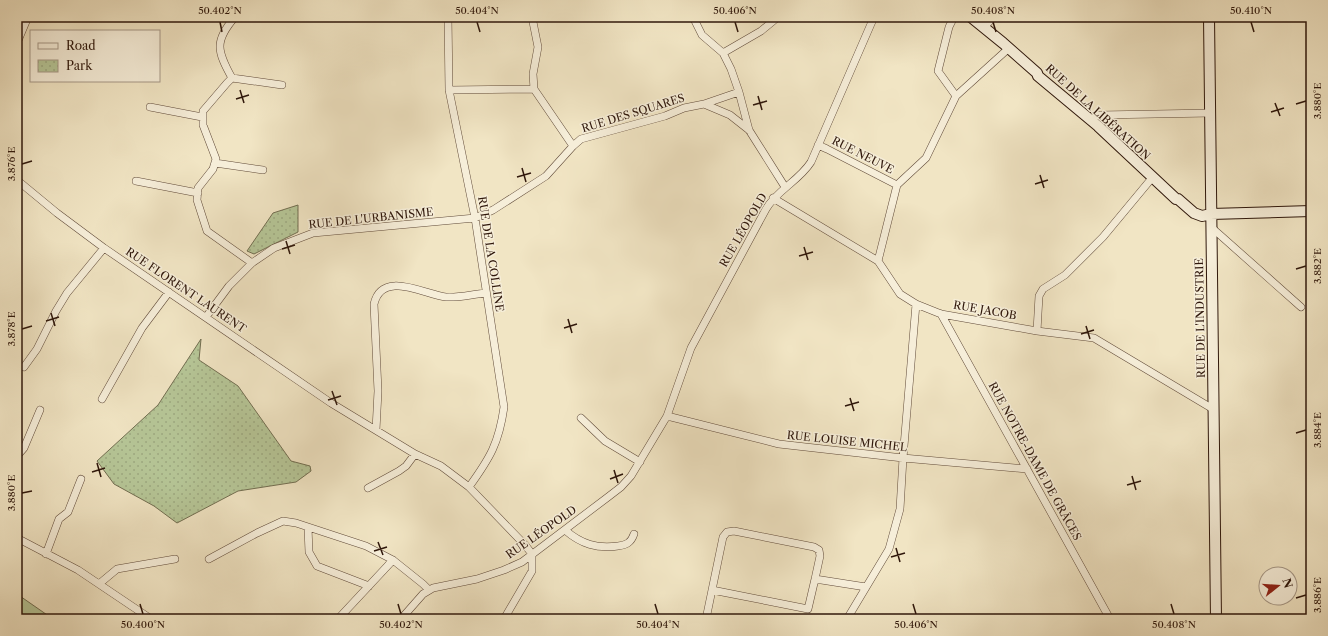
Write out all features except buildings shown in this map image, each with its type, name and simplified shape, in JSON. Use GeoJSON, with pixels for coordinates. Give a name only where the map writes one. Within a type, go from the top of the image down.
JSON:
{"type":"FeatureCollection","features":[{"type":"Feature","properties":{"kind":"main road","name":"RUE DE LA LIBÉRATION"},"geometry":{"type":"LineString","coordinates":[[971,17],[1009,48],[1037,73],[1038,76],[1091,120],[1152,178],[1194,213],[1202,216],[1211,214],[1311,211]]}},
{"type":"Feature","properties":{"kind":"main road","name":"RUE DE L'INDUSTRIE"},"geometry":{"type":"LineString","coordinates":[[1209,17],[1216,619]]}},
{"type":"Feature","properties":{"kind":"street"},"geometry":{"type":"LineString","coordinates":[[17,43],[28,17]]}},
{"type":"Feature","properties":{"kind":"street"},"geometry":{"type":"LineString","coordinates":[[232,78],[220,52],[219,42],[226,27],[235,17]]}},
{"type":"Feature","properties":{"kind":"street","name":"RUE DE LA COLLINE"},"geometry":{"type":"LineString","coordinates":[[448,17],[449,90],[475,218],[504,407],[502,426],[497,443],[487,462],[469,487]]}},
{"type":"Feature","properties":{"kind":"street"},"geometry":{"type":"LineString","coordinates":[[532,17],[538,47],[533,74],[534,89],[573,146]]}},
{"type":"Feature","properties":{"kind":"street"},"geometry":{"type":"LineString","coordinates":[[693,17],[702,35],[723,53],[731,69],[739,92],[749,130],[785,188]]}},
{"type":"Feature","properties":{"kind":"street"},"geometry":{"type":"LineString","coordinates":[[723,53],[761,30],[778,17]]}},
{"type":"Feature","properties":{"kind":"street","name":"RUE LÉOPOLD"},"geometry":{"type":"LineString","coordinates":[[401,619],[429,590],[439,586],[475,580],[520,563],[565,530],[621,486],[631,476],[667,416],[691,348],[766,209],[773,198],[805,170],[812,160],[874,17]]}},
{"type":"Feature","properties":{"kind":"street"},"geometry":{"type":"LineString","coordinates":[[954,17],[949,27],[938,71],[956,96]]}},
{"type":"Feature","properties":{"kind":"street"},"geometry":{"type":"LineString","coordinates":[[984,27],[994,17]]}},
{"type":"Feature","properties":{"kind":"street"},"geometry":{"type":"LineString","coordinates":[[878,261],[897,185],[926,158],[956,96],[1009,48]]}},
{"type":"Feature","properties":{"kind":"street"},"geometry":{"type":"LineString","coordinates":[[252,263],[207,231],[197,200],[198,188],[213,169],[216,159],[202,125],[203,111],[226,83],[232,78],[282,85]]}},
{"type":"Feature","properties":{"kind":"street"},"geometry":{"type":"LineString","coordinates":[[449,90],[534,89]]}},
{"type":"Feature","properties":{"kind":"street","name":"RUE DES SQUARES"},"geometry":{"type":"LineString","coordinates":[[475,218],[493,210],[546,176],[581,139],[666,116],[684,108],[704,104],[739,92]]}},
{"type":"Feature","properties":{"kind":"street"},"geometry":{"type":"LineString","coordinates":[[704,104],[730,115],[749,130]]}},
{"type":"Feature","properties":{"kind":"street"},"geometry":{"type":"LineString","coordinates":[[150,107],[202,117]]}},
{"type":"Feature","properties":{"kind":"street"},"geometry":{"type":"LineString","coordinates":[[1091,120],[1100,115],[1211,113]]}},
{"type":"Feature","properties":{"kind":"street","name":"RUE NEUVE"},"geometry":{"type":"LineString","coordinates":[[818,145],[897,185]]}},
{"type":"Feature","properties":{"kind":"street"},"geometry":{"type":"LineString","coordinates":[[214,163],[263,170]]}},
{"type":"Feature","properties":{"kind":"street"},"geometry":{"type":"LineString","coordinates":[[1037,331],[1039,296],[1043,289],[1065,275],[1102,237],[1152,178]]}},
{"type":"Feature","properties":{"kind":"street","name":"RUE FLORENT LAURENT"},"geometry":{"type":"LineString","coordinates":[[17,180],[57,213],[104,248],[347,413],[415,454],[441,466],[469,487],[532,554]]}},
{"type":"Feature","properties":{"kind":"street"},"geometry":{"type":"LineString","coordinates":[[136,181],[198,193]]}},
{"type":"Feature","properties":{"kind":"street","name":"RUE JACOB"},"geometry":{"type":"LineString","coordinates":[[773,198],[878,261],[900,294],[916,304],[941,314],[1037,331],[1094,338],[1213,409]]}},
{"type":"Feature","properties":{"kind":"street","name":"RUE DE L'URBANISME"},"geometry":{"type":"LineString","coordinates":[[206,317],[229,286],[252,263],[274,248],[313,233],[475,218]]}},
{"type":"Feature","properties":{"kind":"street"},"geometry":{"type":"LineString","coordinates":[[1211,227],[1301,307]]}},
{"type":"Feature","properties":{"kind":"street"},"geometry":{"type":"LineString","coordinates":[[24,367],[37,349],[56,310],[67,293],[104,248]]}},
{"type":"Feature","properties":{"kind":"street"},"geometry":{"type":"LineString","coordinates":[[376,430],[378,391],[374,304],[377,294],[381,290],[399,286],[416,288],[446,297],[486,293]]}},
{"type":"Feature","properties":{"kind":"street"},"geometry":{"type":"LineString","coordinates":[[102,399],[142,328],[169,292]]}},
{"type":"Feature","properties":{"kind":"street"},"geometry":{"type":"LineString","coordinates":[[847,619],[889,549],[900,509],[916,304]]}},
{"type":"Feature","properties":{"kind":"street","name":"RUE NOTRE-DAME DE GRÂCES"},"geometry":{"type":"LineString","coordinates":[[941,314],[1110,619]]}},
{"type":"Feature","properties":{"kind":"street"},"geometry":{"type":"LineString","coordinates":[[17,456],[24,448],[40,410]]}},
{"type":"Feature","properties":{"kind":"street","name":"RUE LOUISE MICHEL"},"geometry":{"type":"LineString","coordinates":[[667,416],[779,444],[903,458],[1027,469]]}},
{"type":"Feature","properties":{"kind":"street"},"geometry":{"type":"LineString","coordinates":[[581,418],[605,441],[640,462]]}},
{"type":"Feature","properties":{"kind":"street"},"geometry":{"type":"LineString","coordinates":[[368,488],[406,466],[415,454]]}},
{"type":"Feature","properties":{"kind":"street"},"geometry":{"type":"LineString","coordinates":[[46,554],[59,519],[68,512],[80,479]]}},
{"type":"Feature","properties":{"kind":"street"},"geometry":{"type":"LineString","coordinates":[[209,559],[257,533],[283,521],[366,546],[393,560],[429,590]]}},
{"type":"Feature","properties":{"kind":"street"},"geometry":{"type":"LineString","coordinates":[[308,528],[308,552],[317,566],[369,586]]}},
{"type":"Feature","properties":{"kind":"street"},"geometry":{"type":"LineString","coordinates":[[565,530],[586,543],[604,548],[626,545],[632,540],[634,534]]}},
{"type":"Feature","properties":{"kind":"street"},"geometry":{"type":"LineString","coordinates":[[706,619],[712,590],[723,537],[727,532],[734,531],[814,547],[819,550],[820,556],[808,609],[712,590]]}},
{"type":"Feature","properties":{"kind":"street"},"geometry":{"type":"LineString","coordinates":[[17,538],[78,570],[151,619]]}},
{"type":"Feature","properties":{"kind":"street"},"geometry":{"type":"LineString","coordinates":[[477,619],[505,619],[532,571],[532,554]]}},
{"type":"Feature","properties":{"kind":"street"},"geometry":{"type":"LineString","coordinates":[[99,584],[117,569],[175,559]]}},
{"type":"Feature","properties":{"kind":"street"},"geometry":{"type":"LineString","coordinates":[[338,619],[393,560]]}},
{"type":"Feature","properties":{"kind":"street"},"geometry":{"type":"LineString","coordinates":[[815,579],[866,587]]}},
{"type":"Feature","properties":{"kind":"green space"},"geometry":{"type":"Polygon","coordinates":[[[298,205],[298,232],[254,254],[247,251],[273,213],[298,205]]]}},
{"type":"Feature","properties":{"kind":"green space"},"geometry":{"type":"Polygon","coordinates":[[[201,339],[199,360],[238,386],[291,461],[310,466],[311,471],[296,482],[238,491],[177,523],[154,506],[114,484],[97,461],[158,405],[201,339]]]}},
{"type":"Feature","properties":{"kind":"green space"},"geometry":{"type":"Polygon","coordinates":[[[17,594],[53,619],[17,619],[17,594]]]}}]}
